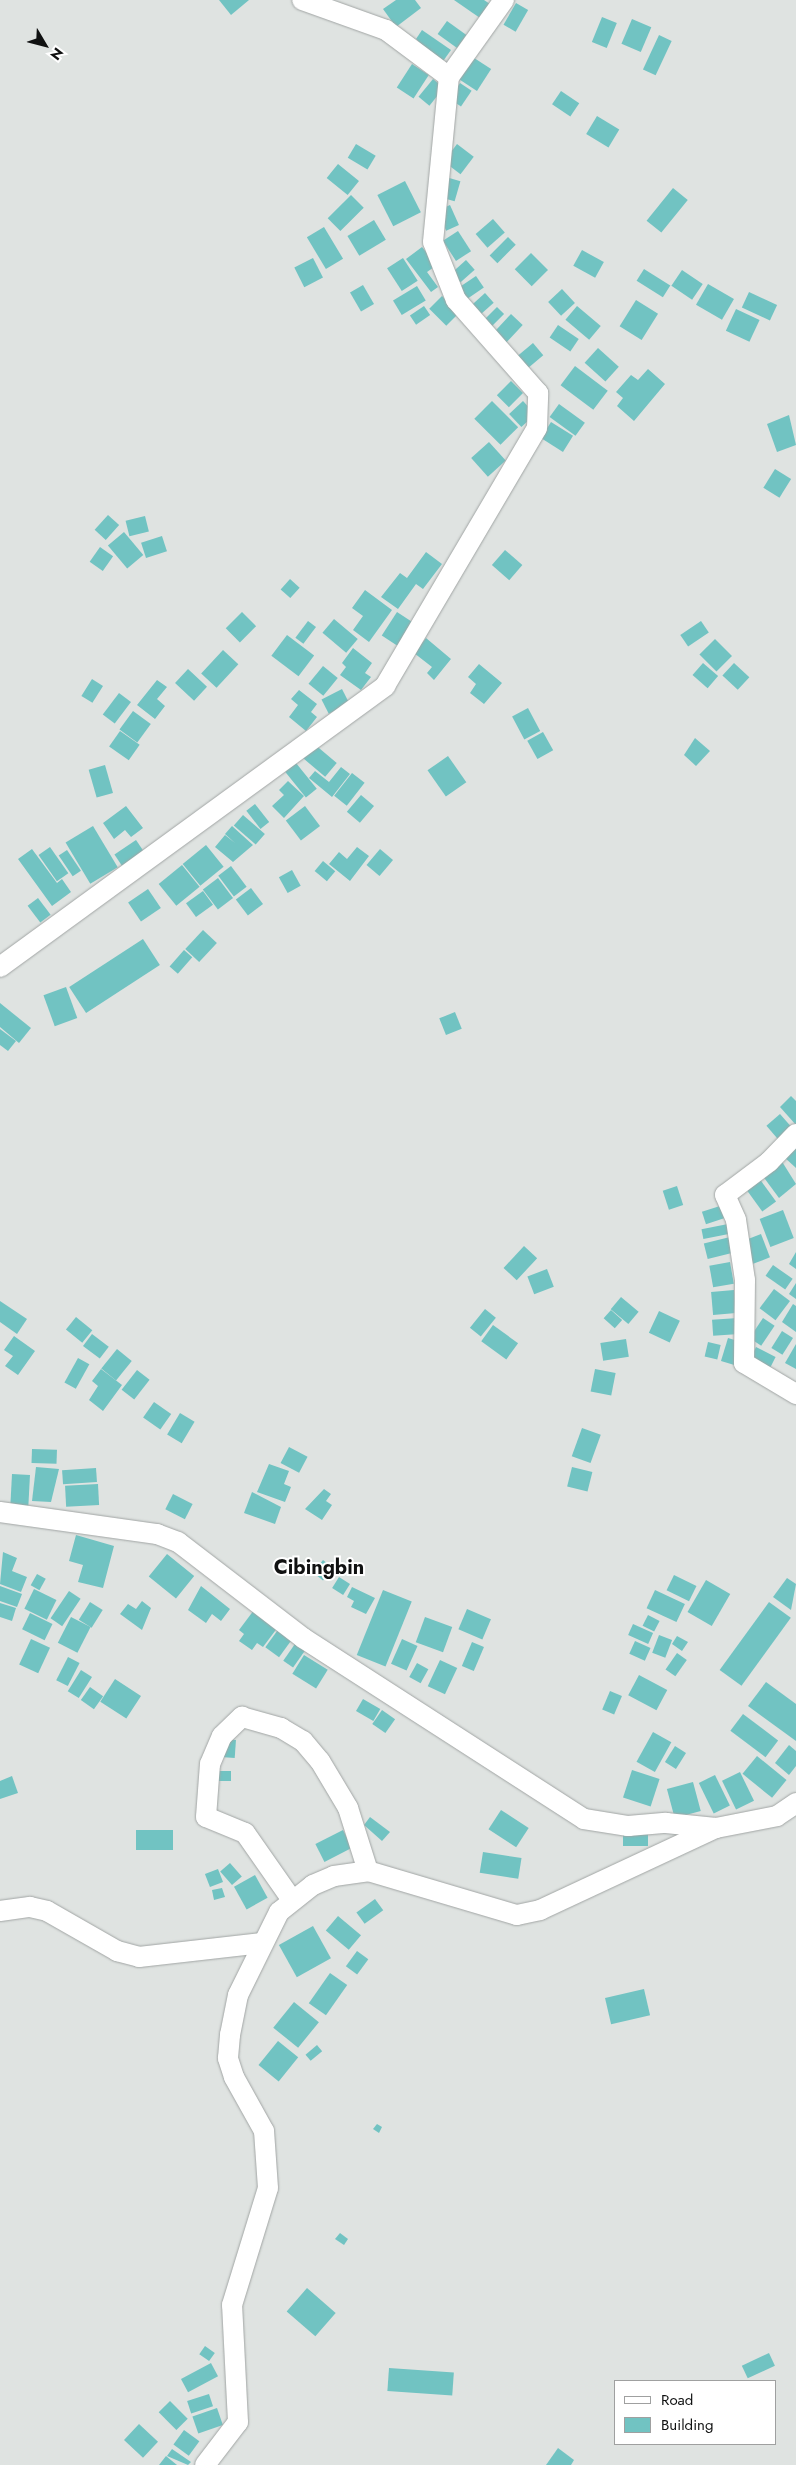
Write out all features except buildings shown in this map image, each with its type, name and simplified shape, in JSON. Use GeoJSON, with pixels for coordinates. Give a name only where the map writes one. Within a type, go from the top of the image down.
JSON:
{"type":"FeatureCollection","features":[{"type":"Feature","properties":{"kind":"street"},"geometry":{"type":"LineString","coordinates":[[302,0],[386,30],[449,77]]}},
{"type":"Feature","properties":{"kind":"street"},"geometry":{"type":"LineString","coordinates":[[0,967],[385,686],[537,428],[538,393],[456,300],[433,242],[449,77],[504,0]]}},
{"type":"Feature","properties":{"kind":"street"},"geometry":{"type":"LineString","coordinates":[[796,1134],[769,1162],[725,1195],[736,1220],[745,1280],[744,1363],[796,1394]]}},
{"type":"Feature","properties":{"kind":"street"},"geometry":{"type":"LineString","coordinates":[[0,1512],[157,1534],[178,1542],[303,1638],[584,1819],[628,1826],[666,1823],[716,1828]]}},
{"type":"Feature","properties":{"kind":"street"},"geometry":{"type":"LineString","coordinates":[[292,1900],[245,1833],[211,1823],[206,1817],[210,1764],[222,1736],[242,1717],[281,1728],[303,1741],[320,1761],[348,1808],[368,1871]]}},
{"type":"Feature","properties":{"kind":"street"},"geometry":{"type":"LineString","coordinates":[[205,2465],[238,2422],[232,2305],[268,2188],[264,2132],[228,2058],[238,1995],[262,1943],[279,1912],[292,1900],[334,1876],[368,1871],[517,1915],[540,1910],[716,1828],[777,1816],[796,1803]]}},
{"type":"Feature","properties":{"kind":"street"},"geometry":{"type":"LineString","coordinates":[[0,1911],[30,1907],[47,1910],[117,1951],[139,1958],[262,1943]]}},
{"type":"Feature","properties":{"kind":"district","name":"Cibingbin"},"geometry":{"type":"Point","coordinates":[319,1567]}}]}
